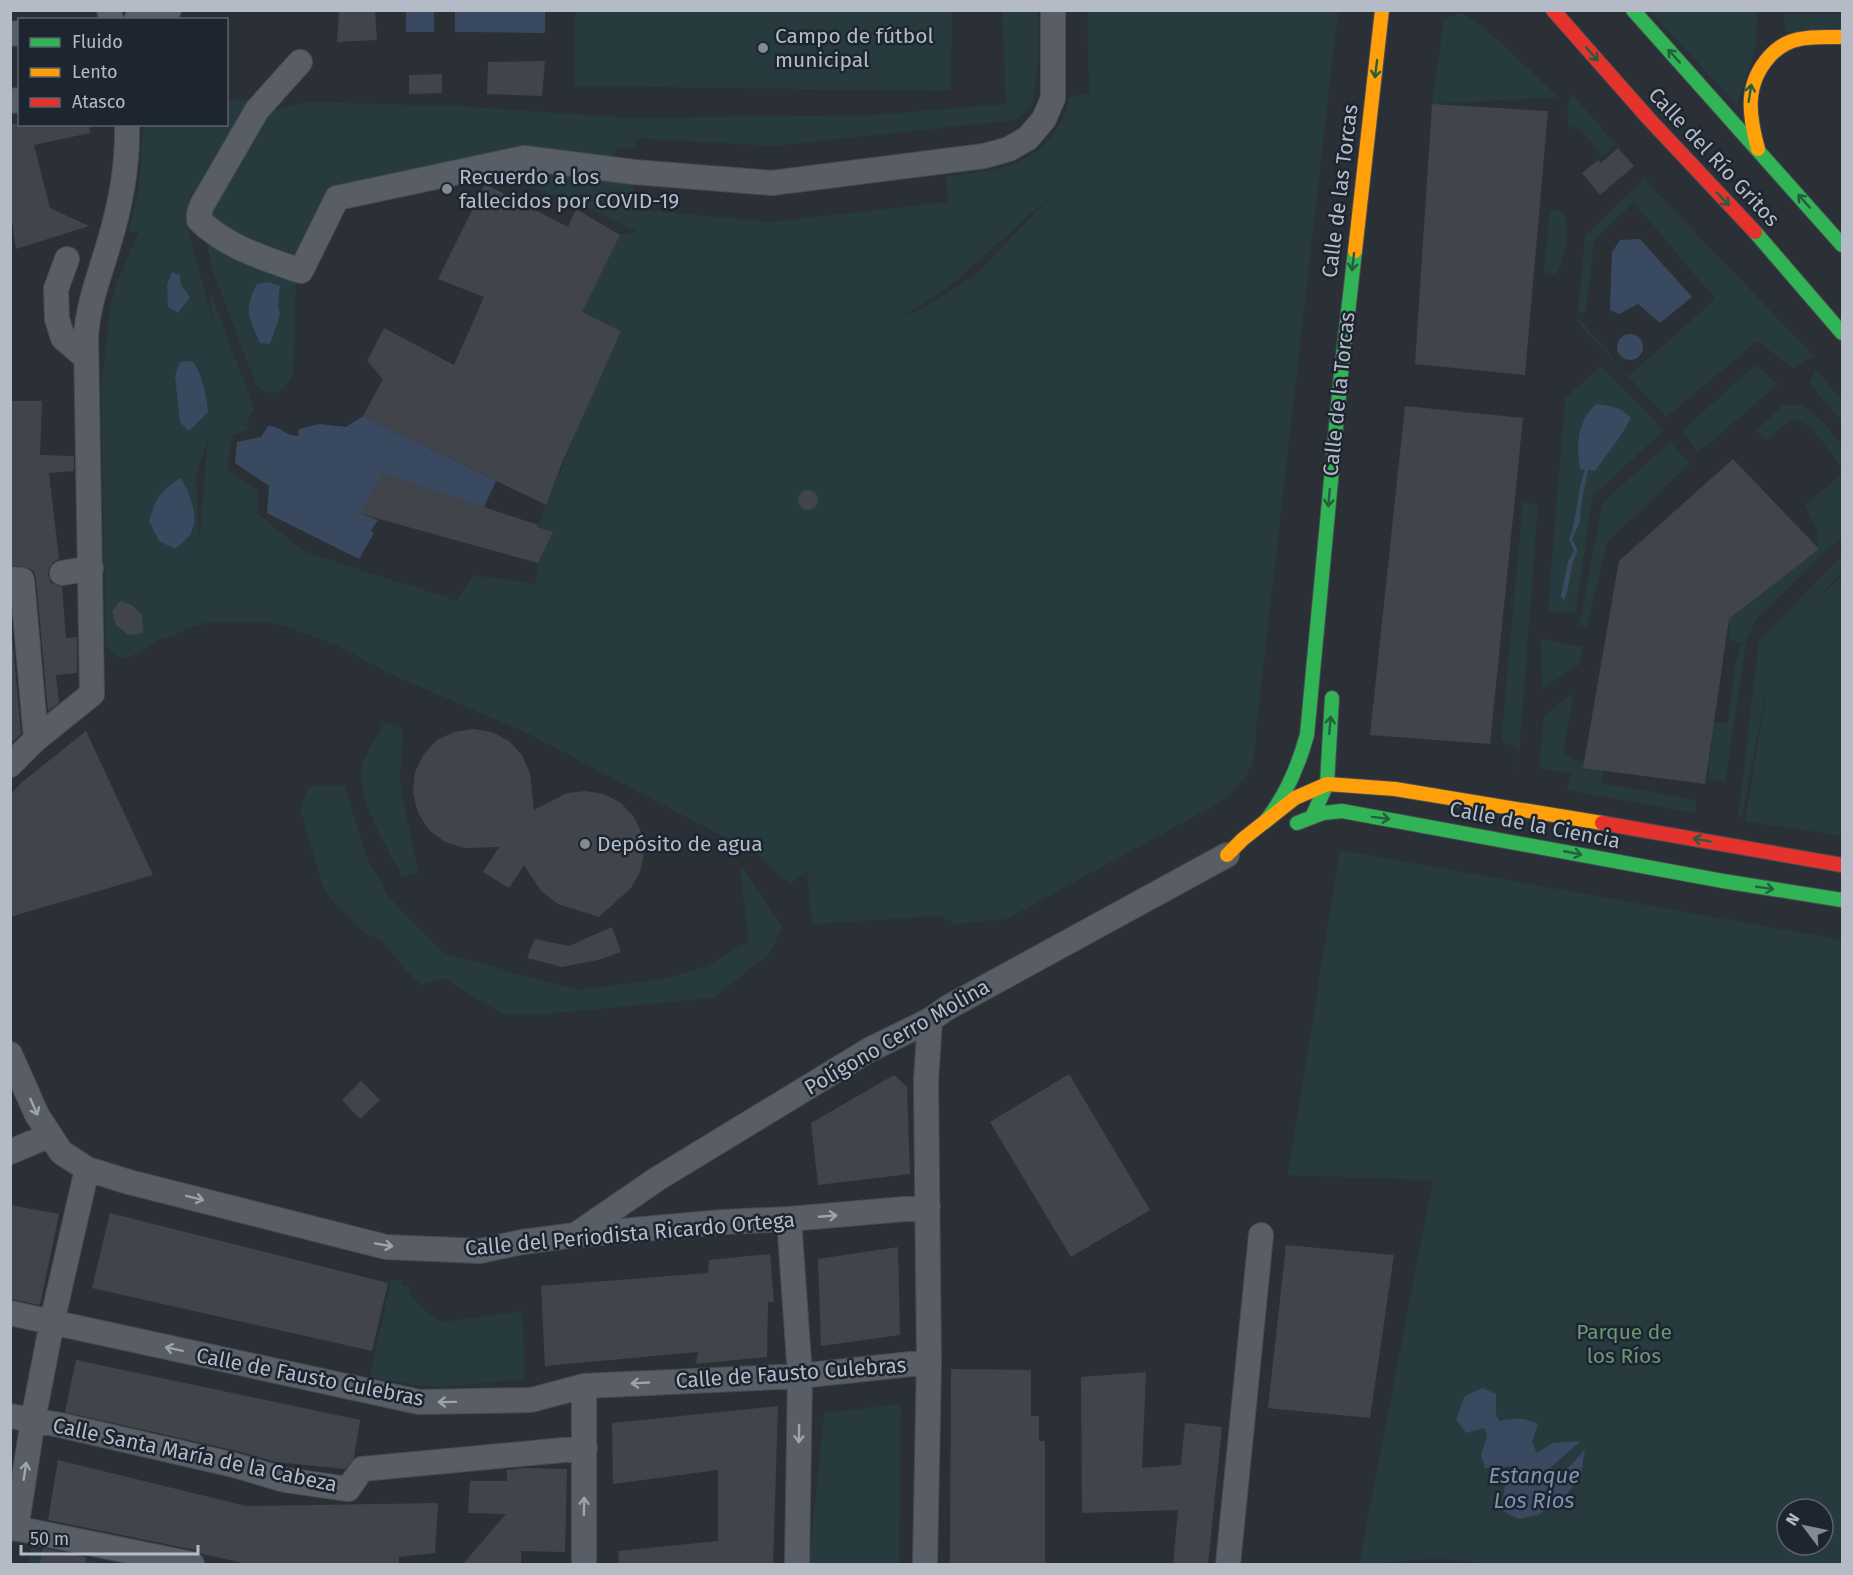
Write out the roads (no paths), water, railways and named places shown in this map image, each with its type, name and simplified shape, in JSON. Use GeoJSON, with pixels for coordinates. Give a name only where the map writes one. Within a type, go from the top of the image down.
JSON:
{"type":"FeatureCollection","features":[{"type":"Feature","properties":{"kind":"street"},"geometry":{"type":"LineString","coordinates":[[143,18],[169,10]]}},
{"type":"Feature","properties":{"kind":"street"},"geometry":{"type":"LineString","coordinates":[[300,62],[257,110],[202,205],[199,220],[208,229],[256,256],[301,271],[338,198],[524,158],[634,172],[772,183],[984,156],[1009,149],[1034,132],[1044,119],[1053,98],[1053,10]]}},
{"type":"Feature","properties":{"kind":"street","name":"Calle de las Torcas"},"geometry":{"type":"LineString","coordinates":[[1302,754],[1306,735],[1341,374],[1382,10]]}},
{"type":"Feature","properties":{"kind":"street","name":"Calle del Río Gritos"},"geometry":{"type":"LineString","coordinates":[[1553,10],[1648,119],[1760,237],[1842,333]]}},
{"type":"Feature","properties":{"kind":"street","name":"Calle del Río Gritos"},"geometry":{"type":"LineString","coordinates":[[1633,10],[1842,245]]}},
{"type":"Feature","properties":{"kind":"street"},"geometry":{"type":"LineString","coordinates":[[1758,150],[1748,104],[1751,83],[1761,66],[1776,50],[1788,42],[1814,37],[1842,37]]}},
{"type":"Feature","properties":{"kind":"street"},"geometry":{"type":"LineString","coordinates":[[10,765],[36,739],[92,694],[86,358],[88,313],[116,220],[126,173],[127,126]]}},
{"type":"Feature","properties":{"kind":"street"},"geometry":{"type":"LineString","coordinates":[[67,259],[56,289],[57,319],[63,338],[86,358]]}},
{"type":"Feature","properties":{"kind":"street"},"geometry":{"type":"LineString","coordinates":[[62,573],[91,568]]}},
{"type":"Feature","properties":{"kind":"street"},"geometry":{"type":"LineString","coordinates":[[16,580],[36,739]]}},
{"type":"Feature","properties":{"kind":"street"},"geometry":{"type":"LineString","coordinates":[[1312,817],[1316,795],[1327,784],[1328,738],[1334,679]]}},
{"type":"Feature","properties":{"kind":"street"},"geometry":{"type":"LineString","coordinates":[[1302,754],[1302,767],[1316,795],[1342,812]]}},
{"type":"Feature","properties":{"kind":"street"},"geometry":{"type":"LineString","coordinates":[[1265,822],[1288,789],[1302,754]]}},
{"type":"Feature","properties":{"kind":"street","name":"Calle de la Ciencia"},"geometry":{"type":"LineString","coordinates":[[1327,784],[1395,789],[1503,805],[1842,865]]}},
{"type":"Feature","properties":{"kind":"street"},"geometry":{"type":"LineString","coordinates":[[1227,855],[1295,798],[1316,795]]}},
{"type":"Feature","properties":{"kind":"street","name":"Calle de la Ciencia"},"geometry":{"type":"LineString","coordinates":[[1285,829],[1332,811],[1342,812],[1755,887],[1842,900]]}},
{"type":"Feature","properties":{"kind":"street"},"geometry":{"type":"LineString","coordinates":[[1227,855],[1248,848],[1270,836]]}},
{"type":"Feature","properties":{"kind":"street","name":"Polígono Cerro Molina"},"geometry":{"type":"LineString","coordinates":[[576,1235],[657,1179],[849,1063],[1227,855]]}},
{"type":"Feature","properties":{"kind":"street"},"geometry":{"type":"LineString","coordinates":[[925,1564],[929,1362],[926,1081],[930,1020]]}},
{"type":"Feature","properties":{"kind":"street","name":"Calle del Periodista Ricardo Ortega"},"geometry":{"type":"LineString","coordinates":[[10,1054],[38,1115],[61,1152],[87,1169],[129,1182],[386,1247],[480,1251],[522,1242],[576,1235],[928,1207]]}},
{"type":"Feature","properties":{"kind":"street"},"geometry":{"type":"LineString","coordinates":[[10,1152],[50,1135]]}},
{"type":"Feature","properties":{"kind":"street"},"geometry":{"type":"LineString","coordinates":[[87,1169],[52,1322],[22,1418],[13,1528],[192,1564]]}},
{"type":"Feature","properties":{"kind":"street"},"geometry":{"type":"LineString","coordinates":[[789,1219],[800,1376],[797,1564]]}},
{"type":"Feature","properties":{"kind":"street"},"geometry":{"type":"LineString","coordinates":[[1228,1564],[1261,1235]]}},
{"type":"Feature","properties":{"kind":"street","name":"Calle de Fausto Culebras"},"geometry":{"type":"LineString","coordinates":[[10,1313],[419,1402],[531,1400],[584,1386],[800,1376],[929,1362]]}},
{"type":"Feature","properties":{"kind":"street"},"geometry":{"type":"LineString","coordinates":[[584,1386],[584,1564]]}},
{"type":"Feature","properties":{"kind":"street","name":"Calle Santa María de la Cabeza"},"geometry":{"type":"LineString","coordinates":[[22,1418],[234,1465],[285,1480],[348,1489],[362,1469],[585,1448]]}},
{"type":"Feature","properties":{"kind":"water"},"geometry":{"type":"Polygon","coordinates":[[[406,11],[434,11],[434,32],[406,32],[406,11]]]}},
{"type":"Feature","properties":{"kind":"water"},"geometry":{"type":"Polygon","coordinates":[[[455,11],[545,11],[545,33],[455,32],[455,11]]]}},
{"type":"Feature","properties":{"kind":"water"},"geometry":{"type":"Polygon","coordinates":[[[1640,239],[1692,297],[1660,323],[1638,304],[1619,314],[1610,310],[1612,252],[1620,240],[1640,239]]]}},
{"type":"Feature","properties":{"kind":"water"},"geometry":{"type":"Polygon","coordinates":[[[172,272],[180,275],[181,285],[190,297],[178,313],[168,307],[167,284],[172,272]]]}},
{"type":"Feature","properties":{"kind":"water"},"geometry":{"type":"Polygon","coordinates":[[[269,282],[280,286],[278,305],[280,315],[270,344],[260,343],[249,314],[250,301],[257,284],[269,282]]]}},
{"type":"Feature","properties":{"kind":"water"},"geometry":{"type":"Polygon","coordinates":[[[1630,334],[1639,338],[1643,347],[1639,356],[1630,360],[1621,356],[1617,347],[1621,338],[1630,334]]]}},
{"type":"Feature","properties":{"kind":"water"},"geometry":{"type":"Polygon","coordinates":[[[193,361],[204,386],[208,412],[189,431],[180,422],[175,376],[180,362],[193,361]]]}},
{"type":"Feature","properties":{"kind":"water"},"geometry":{"type":"Polygon","coordinates":[[[1596,404],[1620,409],[1631,418],[1595,471],[1588,470],[1580,522],[1572,539],[1578,551],[1564,601],[1561,596],[1568,561],[1574,551],[1569,540],[1585,470],[1580,469],[1579,434],[1585,418],[1596,404]]]}},
{"type":"Feature","properties":{"kind":"water"},"geometry":{"type":"Polygon","coordinates":[[[363,416],[496,481],[484,507],[382,473],[361,514],[378,520],[371,530],[374,533],[359,559],[267,513],[269,486],[235,463],[237,442],[261,437],[268,426],[298,436],[299,429],[319,424],[346,427],[363,416]]]}},
{"type":"Feature","properties":{"kind":"water"},"geometry":{"type":"Polygon","coordinates":[[[181,478],[188,491],[194,521],[190,535],[175,549],[159,541],[149,521],[160,496],[181,478]]]}},
{"type":"Feature","properties":{"kind":"water","name":"Estanque Los Rios"},"geometry":{"type":"Polygon","coordinates":[[[1483,1388],[1496,1394],[1496,1414],[1499,1421],[1518,1419],[1538,1424],[1532,1442],[1537,1453],[1552,1443],[1581,1441],[1551,1467],[1558,1475],[1571,1465],[1585,1449],[1581,1474],[1562,1501],[1538,1515],[1518,1519],[1501,1510],[1505,1486],[1516,1466],[1485,1468],[1481,1455],[1487,1437],[1484,1428],[1466,1433],[1456,1419],[1465,1396],[1483,1388]]]}},
{"type":"Feature","properties":{"kind":"place","name":"Campo de fútbol municipal"},"geometry":{"type":"Point","coordinates":[763,48]}},
{"type":"Feature","properties":{"kind":"place","name":"Recuerdo a los fallecidos por COVID-19"},"geometry":{"type":"Point","coordinates":[447,189]}},
{"type":"Feature","properties":{"kind":"place","name":"Depósito de agua"},"geometry":{"type":"Point","coordinates":[585,844]}},
{"type":"Feature","properties":{"kind":"park label","name":"Parque de los Ríos"},"geometry":{"type":"Point","coordinates":[1624,1344]}}]}
